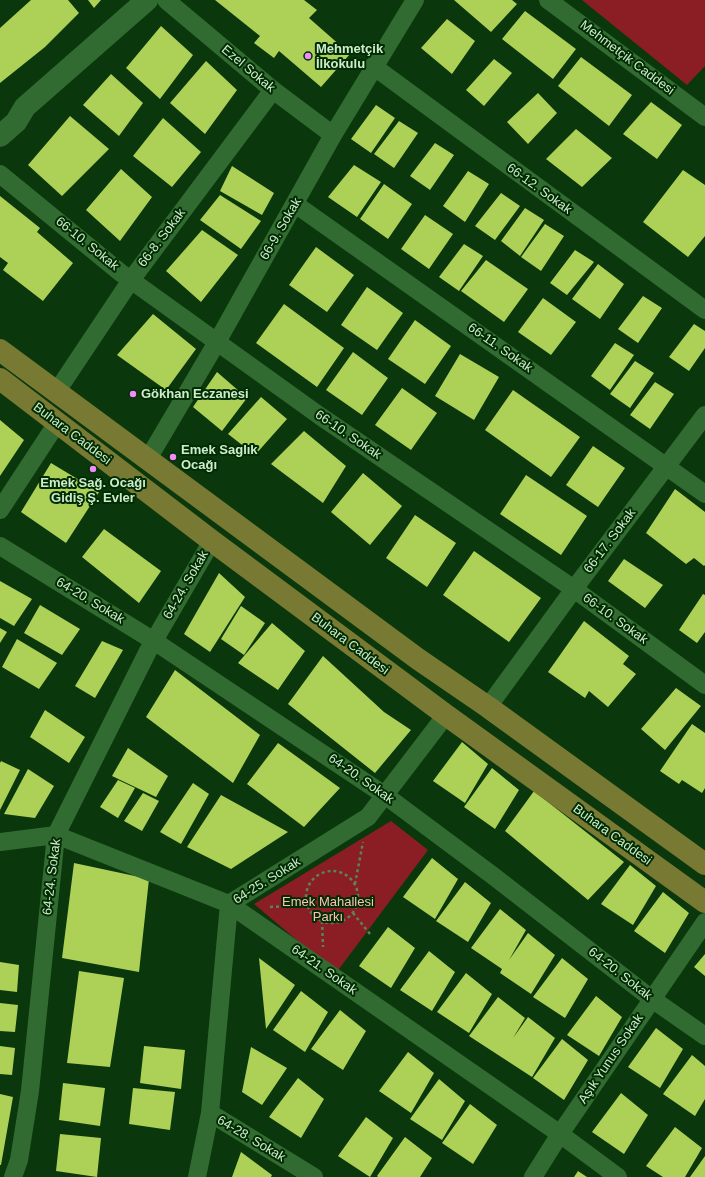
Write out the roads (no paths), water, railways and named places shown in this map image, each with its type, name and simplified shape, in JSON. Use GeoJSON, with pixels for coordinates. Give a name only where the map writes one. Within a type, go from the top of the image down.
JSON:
{"type":"FeatureCollection","features":[{"type":"Feature","properties":{"kind":"main road","name":"Buhara Caddesi"},"geometry":{"type":"LineString","coordinates":[[0,350],[418,659],[488,707],[705,864]]}},
{"type":"Feature","properties":{"kind":"main road","name":"Buhara Caddesi"},"geometry":{"type":"LineString","coordinates":[[0,379],[212,541],[446,715],[705,902]]}},
{"type":"Feature","properties":{"kind":"street"},"geometry":{"type":"LineString","coordinates":[[0,136],[16,122],[25,106],[147,0]]}},
{"type":"Feature","properties":{"kind":"street","name":"Ezel Sokak"},"geometry":{"type":"LineString","coordinates":[[166,0],[273,90],[333,135]]}},
{"type":"Feature","properties":{"kind":"street","name":"66-9. Sokak"},"geometry":{"type":"LineString","coordinates":[[148,459],[373,66],[415,0]]}},
{"type":"Feature","properties":{"kind":"street","name":"Mehmetçik Caddesi"},"geometry":{"type":"LineString","coordinates":[[548,0],[705,117]]}},
{"type":"Feature","properties":{"kind":"street","name":"66-12. Sokak"},"geometry":{"type":"LineString","coordinates":[[373,66],[705,310]]}},
{"type":"Feature","properties":{"kind":"street","name":"66-8. Sokak"},"geometry":{"type":"LineString","coordinates":[[57,391],[131,280],[273,90]]}},
{"type":"Feature","properties":{"kind":"street"},"geometry":{"type":"LineString","coordinates":[[0,116],[8,110],[25,106]]}},
{"type":"Feature","properties":{"kind":"street","name":"66-10. Sokak"},"geometry":{"type":"LineString","coordinates":[[0,174],[131,280],[216,342],[327,421],[574,589],[705,685]]}},
{"type":"Feature","properties":{"kind":"street","name":"66-11. Sokak"},"geometry":{"type":"LineString","coordinates":[[295,204],[705,494]]}},
{"type":"Feature","properties":{"kind":"street","name":"66-17. Sokak"},"geometry":{"type":"LineString","coordinates":[[488,707],[574,589],[705,415]]}},
{"type":"Feature","properties":{"kind":"street"},"geometry":{"type":"LineString","coordinates":[[0,510],[57,423]]}},
{"type":"Feature","properties":{"kind":"street","name":"64-24. Sokak"},"geometry":{"type":"LineString","coordinates":[[13,1177],[19,1160],[30,1091],[56,835],[154,640],[212,541]]}},
{"type":"Feature","properties":{"kind":"street","name":"64-20. Sokak"},"geometry":{"type":"LineString","coordinates":[[0,546],[154,640],[386,796],[492,875],[652,999],[705,1036]]}},
{"type":"Feature","properties":{"kind":"street","name":"64-25. Sokak"},"geometry":{"type":"LineString","coordinates":[[196,1177],[210,1113],[229,904],[368,817],[386,796],[446,715]]}},
{"type":"Feature","properties":{"kind":"street","name":"64-21. Sokak"},"geometry":{"type":"LineString","coordinates":[[0,842],[56,835],[229,904],[560,1134],[618,1177]]}},
{"type":"Feature","properties":{"kind":"street","name":"Aşık Yunus Sokak"},"geometry":{"type":"LineString","coordinates":[[533,1177],[560,1134],[705,922]]}},
{"type":"Feature","properties":{"kind":"street","name":"64-28. Sokak"},"geometry":{"type":"LineString","coordinates":[[210,1113],[314,1177]]}},
{"type":"Feature","properties":{"kind":"place","name":"Mehmetçik İlkokulu"},"geometry":{"type":"Point","coordinates":[308,56]}},
{"type":"Feature","properties":{"kind":"place","name":"Gökhan Eczanesi"},"geometry":{"type":"Point","coordinates":[133,394]}},
{"type":"Feature","properties":{"kind":"place","name":"Emek Saglık Ocağı"},"geometry":{"type":"Point","coordinates":[173,457]}},
{"type":"Feature","properties":{"kind":"place","name":"Emek Sağ. Ocağı Gidiş Ş. Evler"},"geometry":{"type":"Point","coordinates":[93,469]}},
{"type":"Feature","properties":{"kind":"park label","name":"Emek Mahallesi Parkı"},"geometry":{"type":"Point","coordinates":[328,910]}}]}
